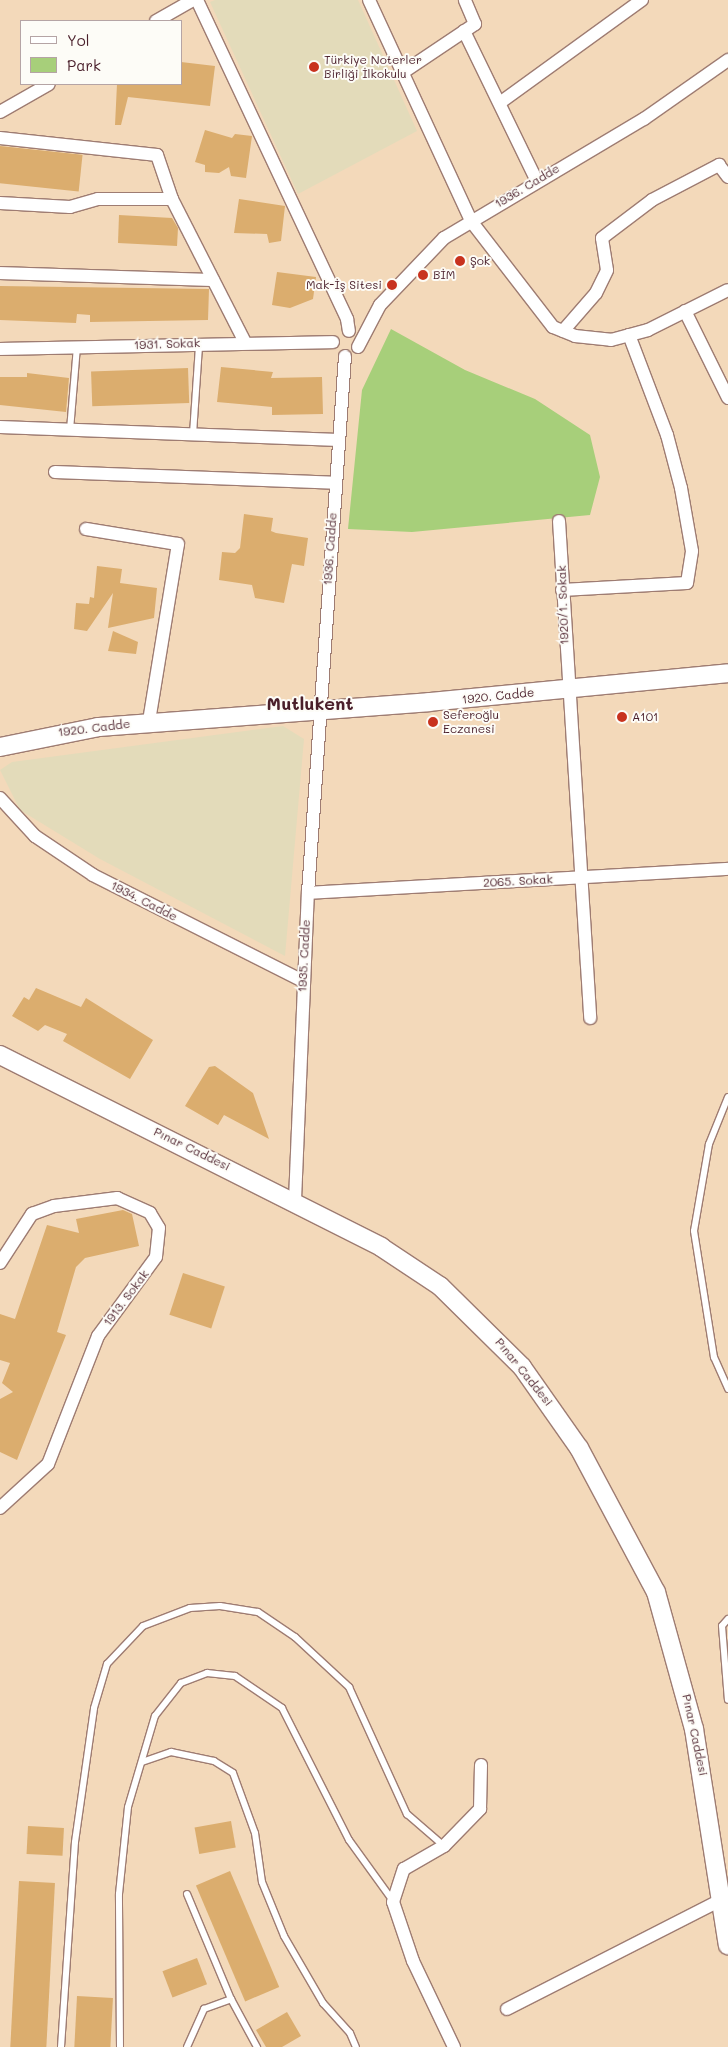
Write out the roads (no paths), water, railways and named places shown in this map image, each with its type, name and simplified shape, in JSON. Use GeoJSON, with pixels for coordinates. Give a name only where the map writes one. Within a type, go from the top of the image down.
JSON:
{"type":"FeatureCollection","features":[{"type":"Feature","properties":{"kind":"street"},"geometry":{"type":"LineString","coordinates":[[158,20],[193,0]]}},
{"type":"Feature","properties":{"kind":"street"},"geometry":{"type":"LineString","coordinates":[[197,0],[347,319],[349,331]]}},
{"type":"Feature","properties":{"kind":"street"},"geometry":{"type":"LineString","coordinates":[[368,0],[471,221],[553,327],[563,331],[611,340],[629,335],[728,290]]}},
{"type":"Feature","properties":{"kind":"street"},"geometry":{"type":"LineString","coordinates":[[402,72],[475,24],[465,0]]}},
{"type":"Feature","properties":{"kind":"street"},"geometry":{"type":"LineString","coordinates":[[501,102],[642,0]]}},
{"type":"Feature","properties":{"kind":"street"},"geometry":{"type":"LineString","coordinates":[[464,31],[501,102],[536,179]]}},
{"type":"Feature","properties":{"kind":"street","name":"1936. Cadde"},"geometry":{"type":"LineString","coordinates":[[319,712],[345,356],[358,347],[380,305],[444,238],[536,179],[644,119],[728,60]]}},
{"type":"Feature","properties":{"kind":"street"},"geometry":{"type":"LineString","coordinates":[[0,112],[47,85]]}},
{"type":"Feature","properties":{"kind":"street"},"geometry":{"type":"LineString","coordinates":[[0,138],[157,155],[172,199],[245,342]]}},
{"type":"Feature","properties":{"kind":"street"},"geometry":{"type":"LineString","coordinates":[[563,331],[596,293],[607,270],[602,238],[652,200],[719,165],[728,176]]}},
{"type":"Feature","properties":{"kind":"street"},"geometry":{"type":"LineString","coordinates":[[0,203],[70,207],[98,199],[172,199]]}},
{"type":"Feature","properties":{"kind":"street"},"geometry":{"type":"LineString","coordinates":[[0,273],[213,280]]}},
{"type":"Feature","properties":{"kind":"street"},"geometry":{"type":"LineString","coordinates":[[685,311],[728,398]]}},
{"type":"Feature","properties":{"kind":"street"},"geometry":{"type":"LineString","coordinates":[[345,356],[335,350],[333,342],[340,332],[349,331],[355,335],[358,347]]}},
{"type":"Feature","properties":{"kind":"street"},"geometry":{"type":"LineString","coordinates":[[562,590],[687,583],[692,551],[681,488],[666,435],[629,335]]}},
{"type":"Feature","properties":{"kind":"street","name":"1931. Sokak"},"geometry":{"type":"LineString","coordinates":[[0,349],[245,342],[333,342]]}},
{"type":"Feature","properties":{"kind":"street"},"geometry":{"type":"LineString","coordinates":[[0,427],[339,440]]}},
{"type":"Feature","properties":{"kind":"street"},"geometry":{"type":"LineString","coordinates":[[55,472],[335,483]]}},
{"type":"Feature","properties":{"kind":"street","name":"1920/1. Sokak"},"geometry":{"type":"LineString","coordinates":[[559,521],[566,689],[590,1018]]}},
{"type":"Feature","properties":{"kind":"street"},"geometry":{"type":"LineString","coordinates":[[86,530],[178,544],[148,722]]}},
{"type":"Feature","properties":{"kind":"street","name":"1920. Cadde"},"geometry":{"type":"LineString","coordinates":[[0,747],[63,731],[148,722],[319,712],[728,673]]}},
{"type":"Feature","properties":{"kind":"street","name":"1935. Cadde"},"geometry":{"type":"LineString","coordinates":[[294,1200],[303,981],[319,712]]}},
{"type":"Feature","properties":{"kind":"street","name":"1934. Cadde"},"geometry":{"type":"LineString","coordinates":[[0,798],[34,836],[93,875],[303,981]]}},
{"type":"Feature","properties":{"kind":"street","name":"2065. Sokak"},"geometry":{"type":"LineString","coordinates":[[308,893],[728,869]]}},
{"type":"Feature","properties":{"kind":"street","name":"Pınar Caddesi"},"geometry":{"type":"LineString","coordinates":[[0,1055],[294,1200],[382,1247],[440,1286],[522,1367],[579,1448],[632,1542],[673,1639],[708,1796],[727,1923],[728,1945]]}},
{"type":"Feature","properties":{"kind":"street","name":"1913. Sokak"},"geometry":{"type":"LineString","coordinates":[[0,1263],[32,1214],[54,1206],[117,1198],[150,1213],[158,1228],[156,1257],[98,1336],[48,1464],[0,1508]]}},
{"type":"Feature","properties":{"kind":"street"},"geometry":{"type":"LineString","coordinates":[[454,2047],[413,1961],[393,1902],[404,1869],[444,1846],[480,1809],[481,1765]]}},
{"type":"Feature","properties":{"kind":"street"},"geometry":{"type":"LineString","coordinates":[[508,2009],[723,1899]]}},
{"type":"Feature","properties":{"kind":"lane"},"geometry":{"type":"LineString","coordinates":[[194,434],[199,343]]}},
{"type":"Feature","properties":{"kind":"lane"},"geometry":{"type":"LineString","coordinates":[[70,430],[77,347]]}},
{"type":"Feature","properties":{"kind":"lane"},"geometry":{"type":"LineString","coordinates":[[728,1097],[709,1144],[694,1231],[714,1357],[728,1389]]}},
{"type":"Feature","properties":{"kind":"lane"},"geometry":{"type":"LineString","coordinates":[[61,2047],[75,1842],[94,1708],[107,1664],[144,1626],[190,1608],[220,1606],[258,1612],[295,1637],[349,1688],[407,1814],[444,1846]]}},
{"type":"Feature","properties":{"kind":"lane"},"geometry":{"type":"LineString","coordinates":[[728,1619],[722,1626],[728,1700]]}},
{"type":"Feature","properties":{"kind":"lane"},"geometry":{"type":"LineString","coordinates":[[120,2047],[119,1894],[128,1807],[154,1716],[181,1683],[207,1673],[235,1676],[282,1708],[349,1840],[393,1902]]}},
{"type":"Feature","properties":{"kind":"lane"},"geometry":{"type":"LineString","coordinates":[[142,1762],[171,1752],[214,1761],[233,1773],[255,1833],[262,1882],[284,1936],[323,2004],[350,2033],[356,2047]]}},
{"type":"Feature","properties":{"kind":"lane"},"geometry":{"type":"LineString","coordinates":[[187,1894],[231,1999],[257,2047]]}},
{"type":"Feature","properties":{"kind":"lane"},"geometry":{"type":"LineString","coordinates":[[187,2047],[204,2009],[231,1999]]}},
{"type":"Feature","properties":{"kind":"place","name":"Türkiye Noterler Birliği İlkokulu"},"geometry":{"type":"Point","coordinates":[314,67]}},
{"type":"Feature","properties":{"kind":"place","name":"Şok"},"geometry":{"type":"Point","coordinates":[460,261]}},
{"type":"Feature","properties":{"kind":"place","name":"BİM"},"geometry":{"type":"Point","coordinates":[423,275]}},
{"type":"Feature","properties":{"kind":"place","name":"Mak-İş Sitesi"},"geometry":{"type":"Point","coordinates":[392,285]}},
{"type":"Feature","properties":{"kind":"place","name":"A101"},"geometry":{"type":"Point","coordinates":[622,717]}},
{"type":"Feature","properties":{"kind":"place","name":"Seferoğlu Eczanesi"},"geometry":{"type":"Point","coordinates":[433,722]}},
{"type":"Feature","properties":{"kind":"district","name":"Mutlukent"},"geometry":{"type":"Point","coordinates":[310,703]}}]}
